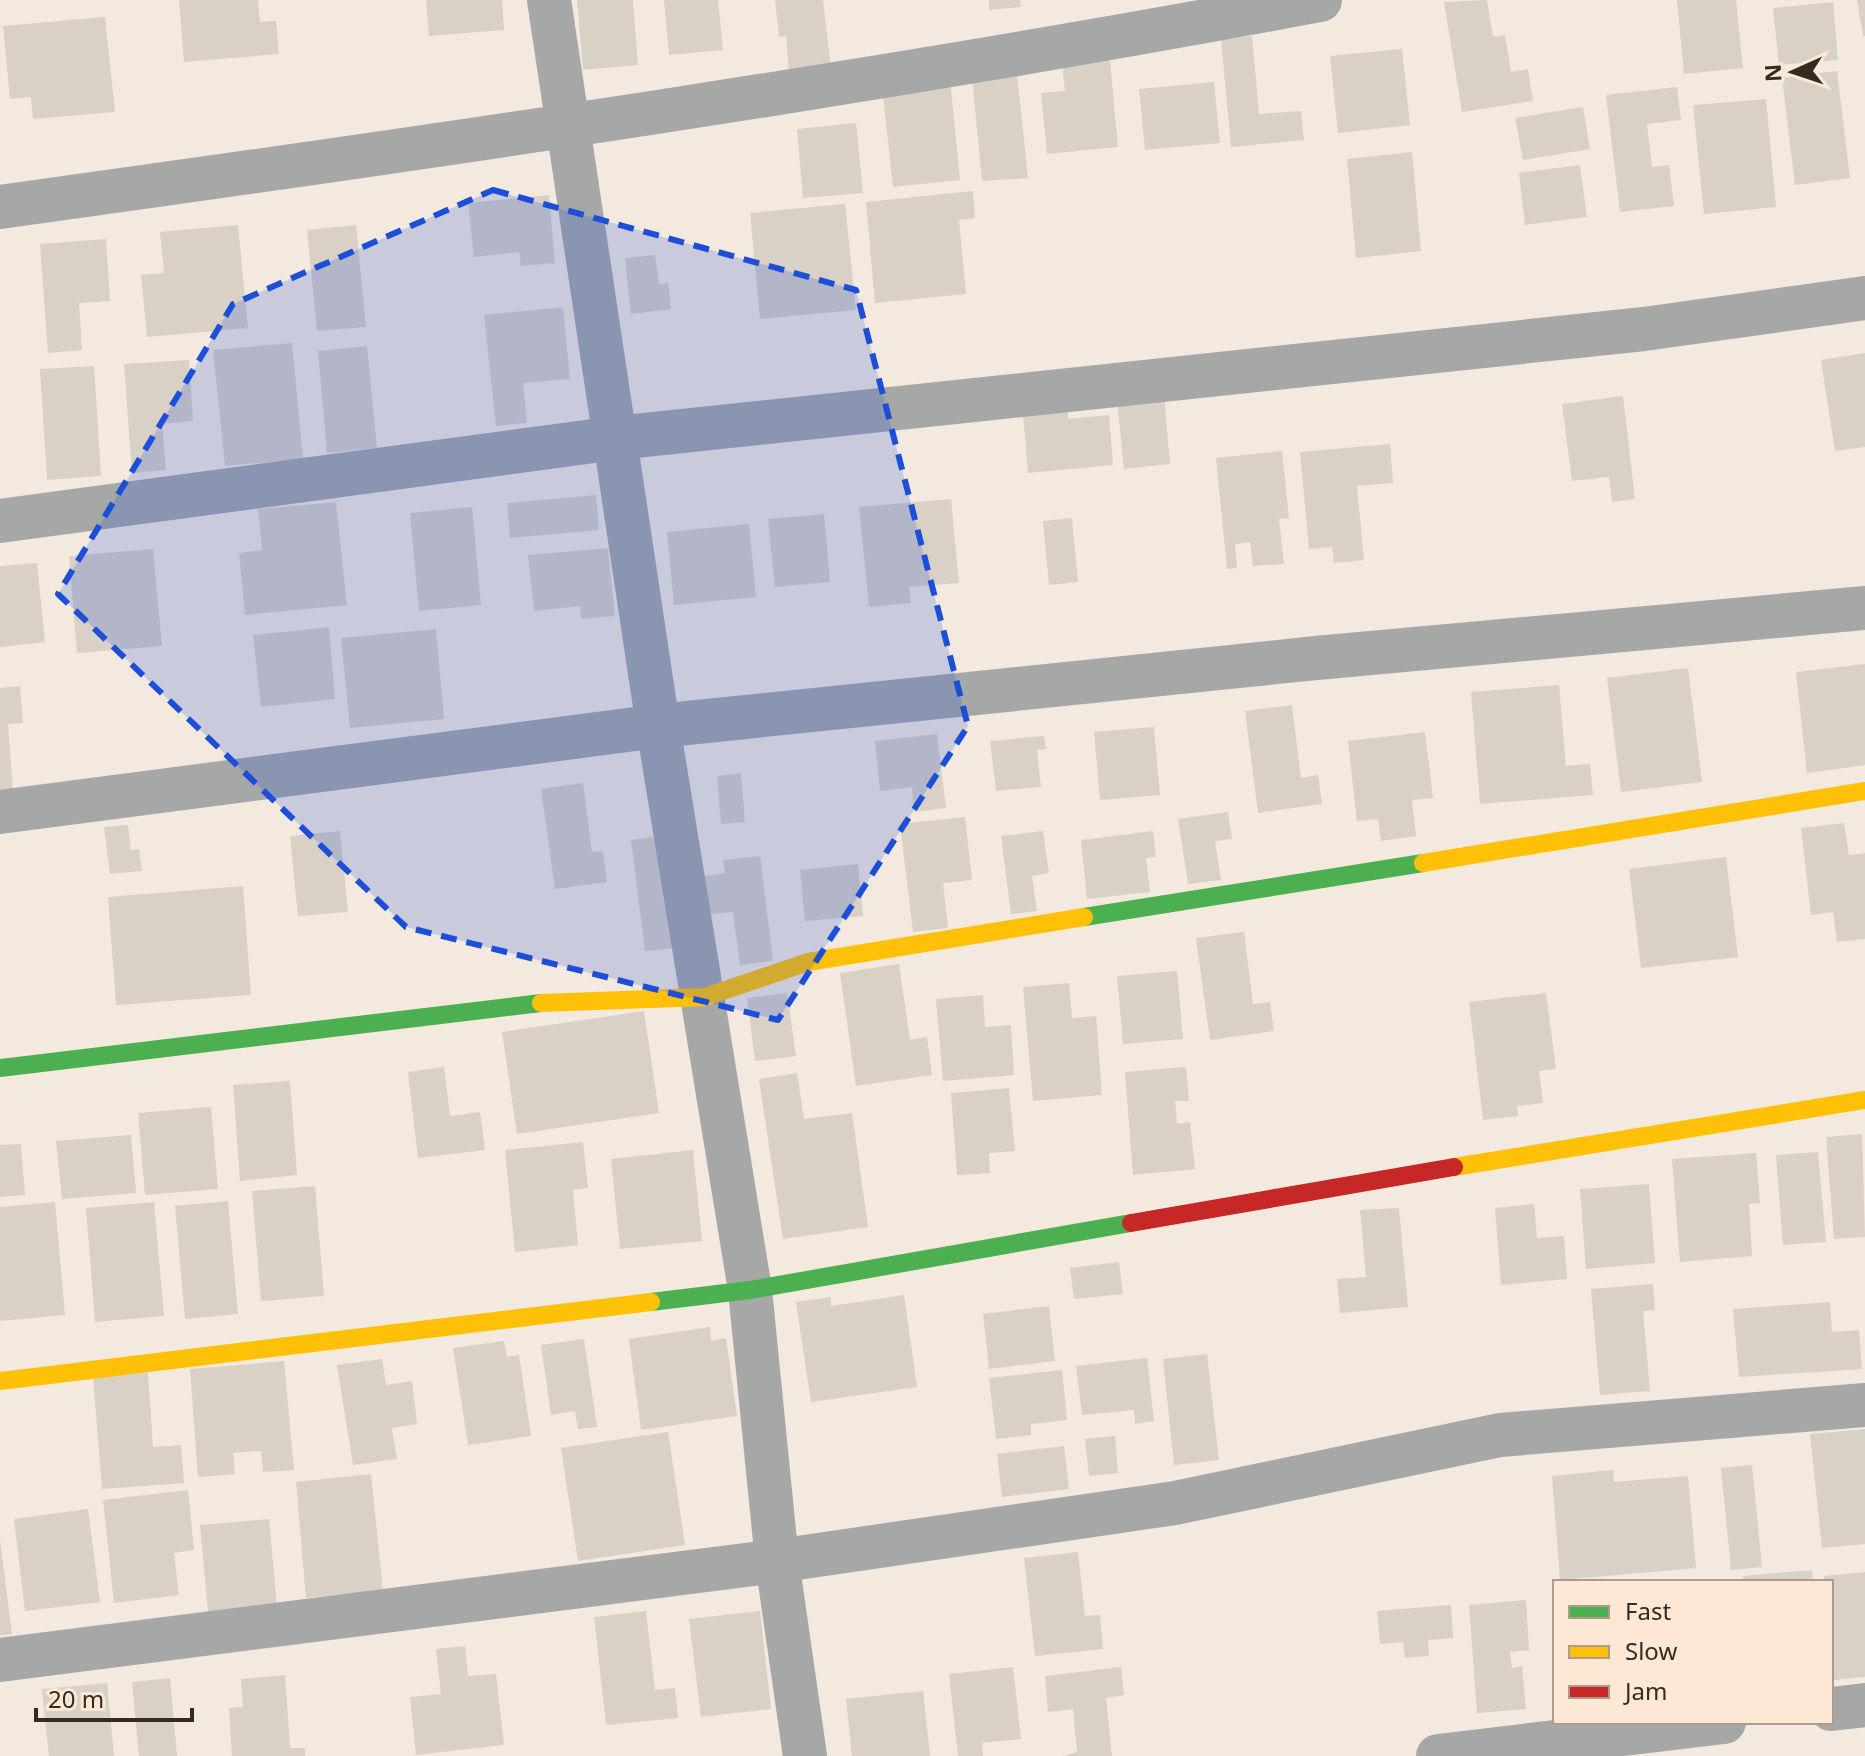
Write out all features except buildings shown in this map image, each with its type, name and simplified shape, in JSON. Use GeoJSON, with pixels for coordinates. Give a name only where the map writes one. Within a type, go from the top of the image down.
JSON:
{"type":"FeatureCollection","features":[{"type":"Feature","properties":{"kind":"street"},"geometry":{"type":"LineString","coordinates":[[549,0],[658,726],[705,997],[750,1290],[777,1561],[805,1756]]}},
{"type":"Feature","properties":{"kind":"street"},"geometry":{"type":"LineString","coordinates":[[0,207],[569,128],[1142,34],[1320,0]]}},
{"type":"Feature","properties":{"kind":"street"},"geometry":{"type":"LineString","coordinates":[[0,521],[616,438],[1628,331],[1865,298]]}},
{"type":"Feature","properties":{"kind":"street"},"geometry":{"type":"LineString","coordinates":[[0,812],[658,726],[1316,658],[1865,608]]}},
{"type":"Feature","properties":{"kind":"street"},"geometry":{"type":"LineString","coordinates":[[0,1068],[522,1004],[705,997],[808,962],[1865,791]]}},
{"type":"Feature","properties":{"kind":"street"},"geometry":{"type":"LineString","coordinates":[[0,1381],[750,1290],[1677,1128],[1865,1100]]}},
{"type":"Feature","properties":{"kind":"street"},"geometry":{"type":"LineString","coordinates":[[0,1660],[777,1561],[1175,1503],[1500,1435],[1865,1405]]}},
{"type":"Feature","properties":{"kind":"street"},"geometry":{"type":"LineString","coordinates":[[1833,1709],[1865,1705]]}},
{"type":"Feature","properties":{"kind":"street"},"geometry":{"type":"LineString","coordinates":[[1438,1756],[1707,1724]]}},
{"type":"Feature","properties":{"kind":"highlighted area"},"geometry":{"type":"Polygon","coordinates":[[[493,190],[856,290],[968,726],[778,1020],[406,927],[58,594],[233,304],[493,190]]]}},
{"type":"Feature","properties":{"kind":"traffic: fast"},"geometry":{"type":"LineString","coordinates":[[1084,917],[1423,863]]}},
{"type":"Feature","properties":{"kind":"traffic: fast"},"geometry":{"type":"LineString","coordinates":[[0,1068],[541,1003]]}},
{"type":"Feature","properties":{"kind":"traffic: fast"},"geometry":{"type":"LineString","coordinates":[[651,1302],[750,1290],[1131,1223]]}},
{"type":"Feature","properties":{"kind":"traffic: slow"},"geometry":{"type":"LineString","coordinates":[[1423,863],[1865,791]]}},
{"type":"Feature","properties":{"kind":"traffic: slow"},"geometry":{"type":"LineString","coordinates":[[541,1003],[705,997],[808,962],[1084,917]]}},
{"type":"Feature","properties":{"kind":"traffic: slow"},"geometry":{"type":"LineString","coordinates":[[1454,1167],[1865,1100]]}},
{"type":"Feature","properties":{"kind":"traffic: slow"},"geometry":{"type":"LineString","coordinates":[[0,1381],[651,1302]]}},
{"type":"Feature","properties":{"kind":"traffic: jam"},"geometry":{"type":"LineString","coordinates":[[1131,1223],[1454,1167]]}}]}
